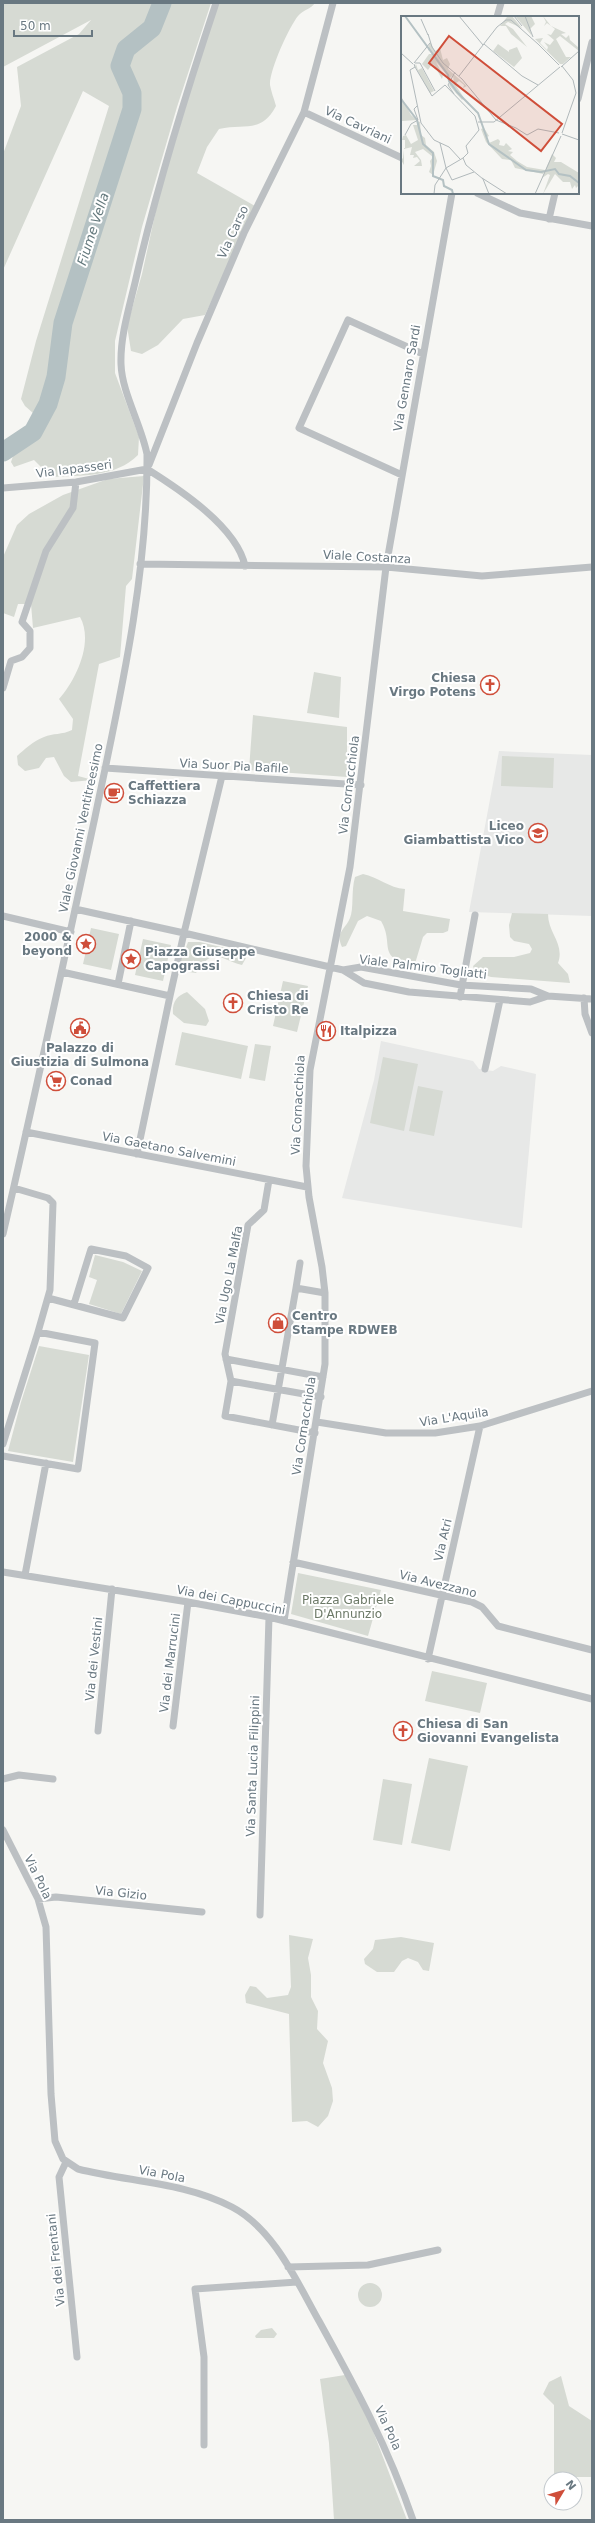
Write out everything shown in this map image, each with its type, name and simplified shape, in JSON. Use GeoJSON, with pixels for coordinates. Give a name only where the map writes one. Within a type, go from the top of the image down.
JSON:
{"type":"FeatureCollection","features":[{"type":"Feature","properties":{"kind":"street"},"geometry":{"type":"LineString","coordinates":[[216,3],[175,126],[154,201],[123,338],[121,363],[124,381],[144,437],[147,469],[202,507],[228,535],[241,554],[245,566]]}},
{"type":"Feature","properties":{"kind":"street","name":"Via Carso"},"geometry":{"type":"LineString","coordinates":[[147,469],[197,343],[244,233],[304,112],[334,3]]}},
{"type":"Feature","properties":{"kind":"street"},"geometry":{"type":"LineString","coordinates":[[497,16],[500,3]]}},
{"type":"Feature","properties":{"kind":"street"},"geometry":{"type":"LineString","coordinates":[[579,95],[592,42]]}},
{"type":"Feature","properties":{"kind":"street","name":"Via Cavriani"},"geometry":{"type":"LineString","coordinates":[[304,112],[401,158]]}},
{"type":"Feature","properties":{"kind":"street","name":"Via Gennaro Sardi"},"geometry":{"type":"LineString","coordinates":[[386,567],[422,354],[452,194]]}},
{"type":"Feature","properties":{"kind":"street"},"geometry":{"type":"LineString","coordinates":[[479,194],[520,214],[592,226]]}},
{"type":"Feature","properties":{"kind":"street"},"geometry":{"type":"LineString","coordinates":[[549,219],[555,194]]}},
{"type":"Feature","properties":{"kind":"street"},"geometry":{"type":"LineString","coordinates":[[402,475],[299,428],[348,320],[422,354]]}},
{"type":"Feature","properties":{"kind":"street","name":"Via Iapasseri"},"geometry":{"type":"LineString","coordinates":[[3,488],[76,482],[147,469]]}},
{"type":"Feature","properties":{"kind":"street","name":"Viale Giovanni Ventitreesimo"},"geometry":{"type":"LineString","coordinates":[[3,1234],[71,932],[130,649],[140,564],[147,469]]}},
{"type":"Feature","properties":{"kind":"street"},"geometry":{"type":"LineString","coordinates":[[3,688],[11,661],[22,657],[30,648],[30,630],[22,622],[46,551],[73,508],[76,482]]}},
{"type":"Feature","properties":{"kind":"street","name":"Viale Costanza"},"geometry":{"type":"LineString","coordinates":[[140,564],[386,567],[482,576],[592,567]]}},
{"type":"Feature","properties":{"kind":"street","name":"Via Cornacchiola"},"geometry":{"type":"LineString","coordinates":[[284,1621],[324,1377],[324,1293],[307,1187],[308,1090],[312,1049],[350,867],[386,567]]}},
{"type":"Feature","properties":{"kind":"street","name":"Via Suor Pia Bafile"},"geometry":{"type":"LineString","coordinates":[[105,768],[361,785]]}},
{"type":"Feature","properties":{"kind":"street"},"geometry":{"type":"LineString","coordinates":[[137,1154],[184,933],[222,776]]}},
{"type":"Feature","properties":{"kind":"street"},"geometry":{"type":"LineString","coordinates":[[75,909],[184,933]]}},
{"type":"Feature","properties":{"kind":"street"},"geometry":{"type":"LineString","coordinates":[[460,998],[461,985],[475,915]]}},
{"type":"Feature","properties":{"kind":"street"},"geometry":{"type":"LineString","coordinates":[[3,916],[71,932]]}},
{"type":"Feature","properties":{"kind":"street"},"geometry":{"type":"LineString","coordinates":[[118,984],[131,921]]}},
{"type":"Feature","properties":{"kind":"street","name":"Viale Palmiro Togliatti"},"geometry":{"type":"LineString","coordinates":[[184,933],[329,966],[343,970],[364,983],[409,992],[460,998],[530,1002],[548,996]]}},
{"type":"Feature","properties":{"kind":"street","name":"Viale Palmiro Togliatti"},"geometry":{"type":"LineString","coordinates":[[343,970],[361,967],[461,985],[531,989],[548,996],[588,998]]}},
{"type":"Feature","properties":{"kind":"street"},"geometry":{"type":"LineString","coordinates":[[62,972],[170,996]]}},
{"type":"Feature","properties":{"kind":"street"},"geometry":{"type":"LineString","coordinates":[[588,998],[584,1014],[592,1033]]}},
{"type":"Feature","properties":{"kind":"street"},"geometry":{"type":"LineString","coordinates":[[485,1069],[500,1000]]}},
{"type":"Feature","properties":{"kind":"street","name":"Via Gaetano Salvemini"},"geometry":{"type":"LineString","coordinates":[[26,1132],[307,1187]]}},
{"type":"Feature","properties":{"kind":"street","name":"Via Ugo La Malfa"},"geometry":{"type":"LineString","coordinates":[[231,1380],[226,1359],[248,1225],[264,1210],[269,1180]]}},
{"type":"Feature","properties":{"kind":"street"},"geometry":{"type":"LineString","coordinates":[[3,1444],[48,1298],[53,1203],[48,1198],[14,1188]]}},
{"type":"Feature","properties":{"kind":"street"},"geometry":{"type":"LineString","coordinates":[[48,1298],[123,1318],[148,1268],[126,1256],[91,1249],[74,1304]]}},
{"type":"Feature","properties":{"kind":"street"},"geometry":{"type":"LineString","coordinates":[[272,1425],[300,1263]]}},
{"type":"Feature","properties":{"kind":"street"},"geometry":{"type":"LineString","coordinates":[[296,1288],[324,1293]]}},
{"type":"Feature","properties":{"kind":"street"},"geometry":{"type":"LineString","coordinates":[[3,1456],[78,1469],[95,1343],[38,1332]]}},
{"type":"Feature","properties":{"kind":"street"},"geometry":{"type":"LineString","coordinates":[[226,1359],[324,1377]]}},
{"type":"Feature","properties":{"kind":"street"},"geometry":{"type":"LineString","coordinates":[[315,1433],[225,1416],[231,1380],[321,1397]]}},
{"type":"Feature","properties":{"kind":"street","name":"Via L'Aquila"},"geometry":{"type":"LineString","coordinates":[[317,1422],[366,1431],[404,1434],[435,1433],[480,1426],[592,1391]]}},
{"type":"Feature","properties":{"kind":"street","name":"Via Atri"},"geometry":{"type":"LineString","coordinates":[[428,1659],[480,1426]]}},
{"type":"Feature","properties":{"kind":"street"},"geometry":{"type":"LineString","coordinates":[[24,1575],[46,1463]]}},
{"type":"Feature","properties":{"kind":"street","name":"Via Avezzano"},"geometry":{"type":"LineString","coordinates":[[293,1562],[442,1595],[480,1605],[500,1627],[592,1650]]}},
{"type":"Feature","properties":{"kind":"street","name":"Via dei Cappuccini"},"geometry":{"type":"LineString","coordinates":[[3,1572],[188,1602],[284,1621],[428,1659],[592,1699]]}},
{"type":"Feature","properties":{"kind":"street","name":"Via dei Vestini"},"geometry":{"type":"LineString","coordinates":[[98,1730],[112,1589]]}},
{"type":"Feature","properties":{"kind":"street","name":"Via dei Marrucini"},"geometry":{"type":"LineString","coordinates":[[173,1726],[188,1602]]}},
{"type":"Feature","properties":{"kind":"street","name":"Via Santa Lucia Filippini"},"geometry":{"type":"LineString","coordinates":[[260,1915],[269,1618]]}},
{"type":"Feature","properties":{"kind":"street"},"geometry":{"type":"LineString","coordinates":[[3,1779],[19,1775],[54,1779]]}},
{"type":"Feature","properties":{"kind":"street","name":"Via Pola"},"geometry":{"type":"LineString","coordinates":[[3,1830],[38,1899],[48,1939],[51,2094],[55,2141],[58,2152],[66,2162],[82,2170],[189,2190],[217,2200],[234,2208],[255,2225],[288,2267],[376,2426],[413,2520]]}},
{"type":"Feature","properties":{"kind":"street","name":"Via Gizio"},"geometry":{"type":"LineString","coordinates":[[38,1899],[56,1897],[202,1912]]}},
{"type":"Feature","properties":{"kind":"street","name":"Via dei Frentani"},"geometry":{"type":"LineString","coordinates":[[66,2162],[61,2169],[59,2177],[77,2358]]}},
{"type":"Feature","properties":{"kind":"street"},"geometry":{"type":"LineString","coordinates":[[288,2267],[368,2265],[438,2250]]}},
{"type":"Feature","properties":{"kind":"street"},"geometry":{"type":"LineString","coordinates":[[204,2445],[204,2357],[195,2289],[297,2282]]}},
{"type":"Feature","properties":{"kind":"shaded area","name":"Liceo Giambattista Vico"},"geometry":{"type":"Polygon","coordinates":[[[499,751],[592,755],[592,916],[469,912],[499,751]]]}},
{"type":"Feature","properties":{"kind":"shaded area"},"geometry":{"type":"Polygon","coordinates":[[[381,1041],[473,1061],[479,1069],[493,1071],[501,1066],[536,1074],[522,1228],[342,1198],[374,1080],[381,1041]]]}},
{"type":"Feature","properties":{"kind":"green space"},"geometry":{"type":"Polygon","coordinates":[[[3,3],[211,3],[177,107],[142,227],[115,341],[115,373],[139,437],[138,455],[119,468],[108,472],[51,477],[34,460],[14,467],[11,462],[13,456],[30,443],[33,413],[25,406],[21,399],[36,341],[109,106],[83,91],[3,270],[3,154],[21,106],[17,67],[79,34],[91,20],[3,67],[3,3]]]}},
{"type":"Feature","properties":{"kind":"green space"},"geometry":{"type":"Polygon","coordinates":[[[217,3],[315,3],[298,16],[280,49],[270,85],[276,106],[270,115],[264,121],[252,126],[219,129],[207,147],[197,173],[255,206],[205,315],[183,319],[158,345],[142,354],[131,351],[127,326],[142,274],[160,192],[217,3]]]}},
{"type":"Feature","properties":{"kind":"green space"},"geometry":{"type":"Polygon","coordinates":[[[144,476],[132,579],[126,586],[120,657],[99,664],[78,776],[93,780],[71,782],[64,776],[54,757],[46,758],[39,768],[25,771],[18,765],[17,756],[40,739],[72,730],[73,719],[59,699],[71,682],[81,660],[85,638],[84,627],[80,617],[33,628],[31,604],[18,604],[14,617],[3,613],[3,557],[17,525],[29,514],[63,495],[108,479],[144,476]]]}},
{"type":"Feature","properties":{"kind":"green space"},"geometry":{"type":"Polygon","coordinates":[[[314,672],[341,677],[339,718],[307,713],[314,672]]]}},
{"type":"Feature","properties":{"kind":"green space"},"geometry":{"type":"Polygon","coordinates":[[[253,715],[347,727],[347,777],[249,770],[253,715]]]}},
{"type":"Feature","properties":{"kind":"green space"},"geometry":{"type":"Polygon","coordinates":[[[502,756],[554,758],[553,788],[501,786],[502,756]]]}},
{"type":"Feature","properties":{"kind":"green space"},"geometry":{"type":"Polygon","coordinates":[[[363,874],[374,877],[394,887],[405,889],[403,911],[450,919],[448,931],[443,933],[427,933],[423,937],[414,967],[394,959],[388,949],[385,929],[381,921],[367,916],[358,921],[346,946],[342,947],[340,942],[340,934],[350,918],[355,877],[363,874]]]}},
{"type":"Feature","properties":{"kind":"green space"},"geometry":{"type":"Polygon","coordinates":[[[512,913],[548,914],[551,927],[558,944],[560,956],[558,963],[568,974],[570,983],[491,977],[475,972],[473,966],[483,957],[514,957],[530,953],[532,949],[529,944],[514,941],[510,937],[509,925],[512,913]]]}},
{"type":"Feature","properties":{"kind":"green space"},"geometry":{"type":"Polygon","coordinates":[[[91,928],[119,934],[111,970],[83,964],[91,928]]]}},
{"type":"Feature","properties":{"kind":"green space"},"geometry":{"type":"Polygon","coordinates":[[[143,939],[171,945],[163,981],[135,975],[143,939]]]}},
{"type":"Feature","properties":{"kind":"green space"},"geometry":{"type":"Polygon","coordinates":[[[188,942],[200,942],[242,952],[246,958],[242,965],[217,956],[208,959],[202,964],[196,973],[189,972],[181,961],[188,942]]]}},
{"type":"Feature","properties":{"kind":"green space"},"geometry":{"type":"Polygon","coordinates":[[[283,981],[308,986],[297,1032],[273,1026],[283,981]]]}},
{"type":"Feature","properties":{"kind":"green space"},"geometry":{"type":"Polygon","coordinates":[[[187,992],[205,1009],[209,1021],[206,1026],[184,1023],[173,1014],[173,1006],[177,998],[187,992]]]}},
{"type":"Feature","properties":{"kind":"green space"},"geometry":{"type":"Polygon","coordinates":[[[182,1032],[248,1046],[241,1079],[175,1065],[182,1032]]]}},
{"type":"Feature","properties":{"kind":"green space"},"geometry":{"type":"Polygon","coordinates":[[[255,1044],[271,1046],[265,1081],[249,1078],[255,1044]]]}},
{"type":"Feature","properties":{"kind":"green space"},"geometry":{"type":"Polygon","coordinates":[[[383,1057],[418,1064],[404,1131],[370,1123],[383,1057]]]}},
{"type":"Feature","properties":{"kind":"green space"},"geometry":{"type":"Polygon","coordinates":[[[418,1086],[443,1091],[434,1136],[409,1131],[418,1086]]]}},
{"type":"Feature","properties":{"kind":"green space"},"geometry":{"type":"Polygon","coordinates":[[[95,1255],[123,1262],[142,1271],[121,1314],[89,1304],[97,1280],[89,1277],[95,1255]]]}},
{"type":"Feature","properties":{"kind":"green space"},"geometry":{"type":"Polygon","coordinates":[[[39,1346],[89,1355],[73,1462],[8,1451],[21,1402],[39,1346]]]}},
{"type":"Feature","properties":{"kind":"green space","name":"Piazza Gabriele D'Annunzio"},"geometry":{"type":"Polygon","coordinates":[[[298,1573],[381,1590],[368,1636],[291,1614],[298,1573]]]}},
{"type":"Feature","properties":{"kind":"green space"},"geometry":{"type":"Polygon","coordinates":[[[432,1671],[487,1683],[480,1713],[425,1701],[432,1671]]]}},
{"type":"Feature","properties":{"kind":"green space"},"geometry":{"type":"Polygon","coordinates":[[[429,1758],[468,1766],[450,1851],[411,1843],[429,1758]]]}},
{"type":"Feature","properties":{"kind":"green space"},"geometry":{"type":"Polygon","coordinates":[[[383,1779],[412,1784],[402,1845],[373,1840],[383,1779]]]}},
{"type":"Feature","properties":{"kind":"green space"},"geometry":{"type":"Polygon","coordinates":[[[289,1935],[313,1939],[308,1958],[311,1975],[311,1997],[318,2011],[317,2029],[328,2041],[323,2063],[332,2088],[333,2101],[328,2116],[318,2127],[307,2121],[292,2122],[289,2014],[246,2003],[245,1995],[250,1986],[256,1987],[267,1998],[288,1995],[291,1987],[289,1935]]]}},
{"type":"Feature","properties":{"kind":"green space"},"geometry":{"type":"Polygon","coordinates":[[[401,1937],[434,1943],[429,1971],[423,1970],[418,1962],[408,1958],[402,1961],[394,1972],[377,1972],[365,1964],[364,1959],[373,1949],[375,1940],[401,1937]]]}},
{"type":"Feature","properties":{"kind":"green space"},"geometry":{"type":"Polygon","coordinates":[[[370,2283],[375,2284],[381,2290],[381,2300],[375,2306],[370,2307],[365,2306],[359,2300],[358,2295],[359,2290],[365,2284],[370,2283]]]}},
{"type":"Feature","properties":{"kind":"green space"},"geometry":{"type":"Polygon","coordinates":[[[272,2328],[277,2334],[274,2338],[256,2338],[255,2336],[261,2330],[272,2328]]]}},
{"type":"Feature","properties":{"kind":"green space"},"geometry":{"type":"Polygon","coordinates":[[[345,2375],[365,2410],[407,2520],[334,2520],[329,2443],[320,2379],[345,2375]]]}},
{"type":"Feature","properties":{"kind":"green space"},"geometry":{"type":"Polygon","coordinates":[[[561,2376],[569,2406],[592,2421],[592,2477],[583,2477],[583,2471],[554,2471],[554,2405],[543,2394],[549,2382],[561,2376]]]}},
{"type":"Feature","properties":{"kind":"waterway","name":"Fiume Vella"},"geometry":{"type":"LineString","coordinates":[[3,452],[33,432],[48,404],[56,377],[63,323],[132,109],[132,93],[120,66],[126,49],[152,28],[162,3]]}},
{"type":"Feature","properties":{"kind":"place","name":"Chiesa Virgo Potens"},"geometry":{"type":"Point","coordinates":[490,685]}},
{"type":"Feature","properties":{"kind":"place","name":"Caffettiera Schiazza"},"geometry":{"type":"Point","coordinates":[114,793]}},
{"type":"Feature","properties":{"kind":"place","name":"Liceo Giambattista Vico"},"geometry":{"type":"Point","coordinates":[538,833]}},
{"type":"Feature","properties":{"kind":"place","name":"2000 & beyond"},"geometry":{"type":"Point","coordinates":[86,944]}},
{"type":"Feature","properties":{"kind":"place","name":"Piazza Giuseppe Capograssi"},"geometry":{"type":"Point","coordinates":[131,959]}},
{"type":"Feature","properties":{"kind":"place","name":"Chiesa di Cristo Re"},"geometry":{"type":"Point","coordinates":[233,1003]}},
{"type":"Feature","properties":{"kind":"place","name":"Palazzo di Giustizia di Sulmona"},"geometry":{"type":"Point","coordinates":[80,1028]}},
{"type":"Feature","properties":{"kind":"place","name":"Italpizza"},"geometry":{"type":"Point","coordinates":[326,1031]}},
{"type":"Feature","properties":{"kind":"place","name":"Conad"},"geometry":{"type":"Point","coordinates":[56,1081]}},
{"type":"Feature","properties":{"kind":"place","name":"Centro Stampe RDWEB"},"geometry":{"type":"Point","coordinates":[278,1323]}},
{"type":"Feature","properties":{"kind":"place","name":"Chiesa di San Giovanni Evangelista"},"geometry":{"type":"Point","coordinates":[403,1731]}}]}
